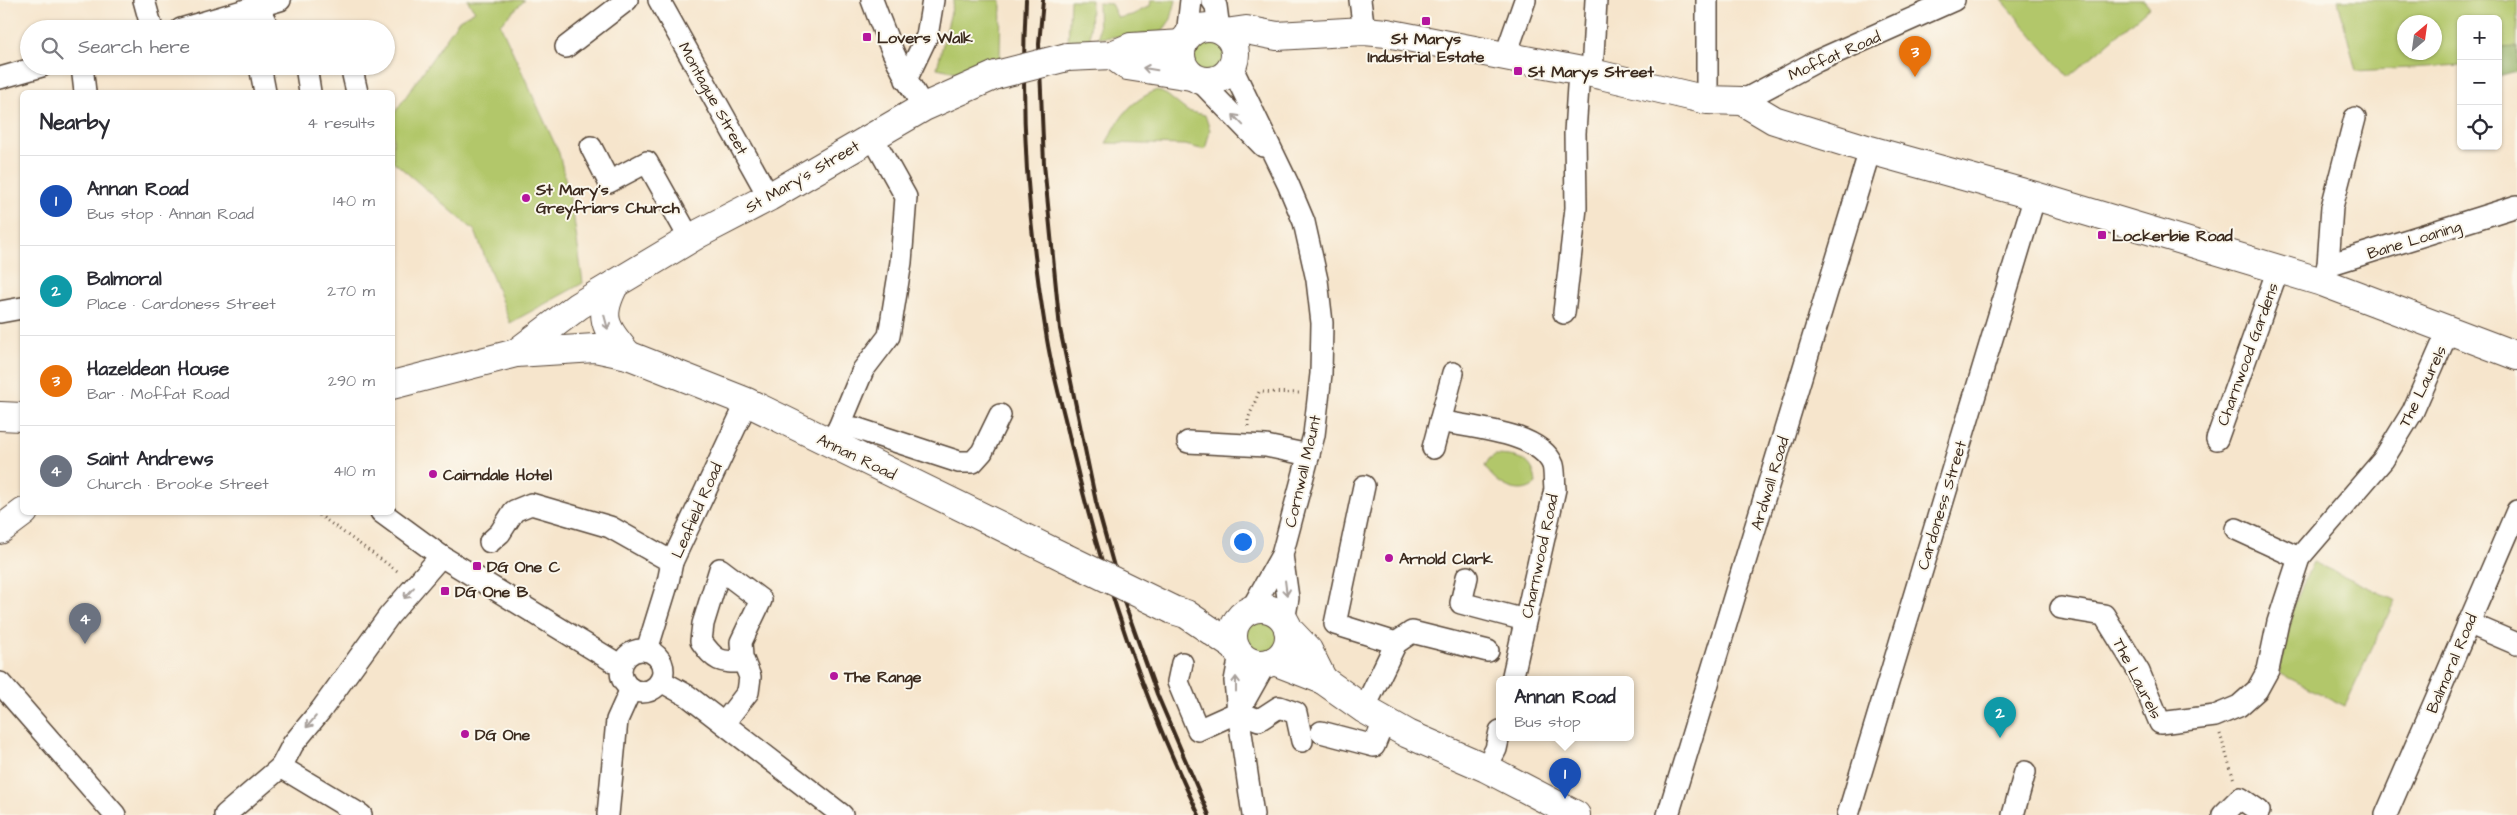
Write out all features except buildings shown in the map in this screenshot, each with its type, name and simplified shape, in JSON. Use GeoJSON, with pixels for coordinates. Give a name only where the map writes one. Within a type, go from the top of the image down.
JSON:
{"type":"FeatureCollection","features":[{"type":"Feature","properties":{"kind":"main road"},"geometry":{"type":"LineString","coordinates":[[1195,78],[1182,61],[1185,40],[1202,27],[1222,31],[1246,30],[1278,36],[1364,31],[1387,33],[1586,72],[1707,100],[1742,101],[1774,120],[1870,150],[2035,196],[2278,268],[2325,274],[2449,329],[2517,356]]}},
{"type":"Feature","properties":{"kind":"main road"},"geometry":{"type":"LineString","coordinates":[[1222,31],[1234,45],[1233,64]]}},
{"type":"Feature","properties":{"kind":"main road"},"geometry":{"type":"LineString","coordinates":[[1112,55],[1127,66],[1195,78],[1218,80],[1233,64],[1278,36]]}},
{"type":"Feature","properties":{"kind":"main road","name":"St Mary's Street"},"geometry":{"type":"LineString","coordinates":[[516,353],[578,306],[690,239],[770,197],[924,107],[996,74],[1067,57],[1112,55],[1131,47],[1185,40]]}},
{"type":"Feature","properties":{"kind":"main road"},"geometry":{"type":"LineString","coordinates":[[615,284],[607,300],[603,315],[606,327],[628,355]]}},
{"type":"Feature","properties":{"kind":"main road","name":"Annan Road"},"geometry":{"type":"LineString","coordinates":[[516,353],[595,348],[628,355],[835,436],[1064,557],[1179,612],[1237,651]]}},
{"type":"Feature","properties":{"kind":"main road"},"geometry":{"type":"LineString","coordinates":[[395,384],[516,353]]}},
{"type":"Feature","properties":{"kind":"main road"},"geometry":{"type":"LineString","coordinates":[[0,416],[20,417]]}},
{"type":"Feature","properties":{"kind":"main road"},"geometry":{"type":"LineString","coordinates":[[0,530],[20,515]]}},
{"type":"Feature","properties":{"kind":"main road"},"geometry":{"type":"LineString","coordinates":[[1323,680],[1308,650],[1286,625],[1269,610],[1247,612],[1234,629],[1237,651],[1247,661],[1270,663],[1323,680],[1374,715],[1408,734],[1486,768],[1576,815]]}},
{"type":"Feature","properties":{"kind":"main road","name":"Annan Road"},"geometry":{"type":"LineString","coordinates":[[1179,612],[1247,612]]}},
{"type":"Feature","properties":{"kind":"main road"},"geometry":{"type":"LineString","coordinates":[[1270,663],[1287,648],[1286,625]]}},
{"type":"Feature","properties":{"kind":"street"},"geometry":{"type":"LineString","coordinates":[[144,0],[150,20]]}},
{"type":"Feature","properties":{"kind":"street"},"geometry":{"type":"LineString","coordinates":[[212,20],[280,0]]}},
{"type":"Feature","properties":{"kind":"street"},"geometry":{"type":"LineString","coordinates":[[566,47],[627,0]]}},
{"type":"Feature","properties":{"kind":"street","name":"Montague Street"},"geometry":{"type":"LineString","coordinates":[[659,0],[770,197]]}},
{"type":"Feature","properties":{"kind":"street"},"geometry":{"type":"LineString","coordinates":[[872,0],[886,38],[906,80],[924,107]]}},
{"type":"Feature","properties":{"kind":"street"},"geometry":{"type":"LineString","coordinates":[[906,80],[927,36],[933,0]]}},
{"type":"Feature","properties":{"kind":"street"},"geometry":{"type":"LineString","coordinates":[[1185,40],[1191,0]]}},
{"type":"Feature","properties":{"kind":"street"},"geometry":{"type":"LineString","coordinates":[[1212,0],[1216,6],[1222,31]]}},
{"type":"Feature","properties":{"kind":"street"},"geometry":{"type":"LineString","coordinates":[[1360,0],[1364,31]]}},
{"type":"Feature","properties":{"kind":"street"},"geometry":{"type":"LineString","coordinates":[[1505,57],[1525,0]]}},
{"type":"Feature","properties":{"kind":"street"},"geometry":{"type":"LineString","coordinates":[[1564,313],[1576,208],[1575,132],[1596,0]]}},
{"type":"Feature","properties":{"kind":"street"},"geometry":{"type":"LineString","coordinates":[[1707,0],[1707,100]]}},
{"type":"Feature","properties":{"kind":"street","name":"Moffat Road"},"geometry":{"type":"LineString","coordinates":[[1742,101],[1817,61],[1954,0]]}},
{"type":"Feature","properties":{"kind":"street"},"geometry":{"type":"LineString","coordinates":[[258,7],[264,20]]}},
{"type":"Feature","properties":{"kind":"street","name":"Cornwall Mount"},"geometry":{"type":"LineString","coordinates":[[1233,64],[1272,155],[1288,184],[1304,222],[1317,280],[1322,323],[1321,374],[1314,435],[1309,455],[1282,555],[1247,612]]}},
{"type":"Feature","properties":{"kind":"street"},"geometry":{"type":"LineString","coordinates":[[0,78],[20,72]]}},
{"type":"Feature","properties":{"kind":"street"},"geometry":{"type":"LineString","coordinates":[[83,75],[85,90]]}},
{"type":"Feature","properties":{"kind":"street"},"geometry":{"type":"LineString","coordinates":[[262,75],[265,90]]}},
{"type":"Feature","properties":{"kind":"street"},"geometry":{"type":"LineString","coordinates":[[307,75],[310,90]]}},
{"type":"Feature","properties":{"kind":"street"},"geometry":{"type":"LineString","coordinates":[[353,75],[357,90]]}},
{"type":"Feature","properties":{"kind":"street","name":"Cornwall Mount"},"geometry":{"type":"LineString","coordinates":[[1195,78],[1272,155]]}},
{"type":"Feature","properties":{"kind":"street"},"geometry":{"type":"LineString","coordinates":[[2325,274],[2332,207],[2355,118]]}},
{"type":"Feature","properties":{"kind":"street"},"geometry":{"type":"LineString","coordinates":[[835,436],[863,370],[890,336],[901,262],[906,197],[872,136]]}},
{"type":"Feature","properties":{"kind":"street"},"geometry":{"type":"LineString","coordinates":[[591,147],[609,182],[647,162],[690,239]]}},
{"type":"Feature","properties":{"kind":"street","name":"Ardwall Road"},"geometry":{"type":"LineString","coordinates":[[1668,815],[1870,150]]}},
{"type":"Feature","properties":{"kind":"street","name":"Cardoness Street"},"geometry":{"type":"LineString","coordinates":[[1848,815],[2035,196]]}},
{"type":"Feature","properties":{"kind":"street","name":"Bane Loaning"},"geometry":{"type":"LineString","coordinates":[[2325,274],[2517,206]]}},
{"type":"Feature","properties":{"kind":"street","name":"Charnwood Gardens"},"geometry":{"type":"LineString","coordinates":[[2217,439],[2278,268]]}},
{"type":"Feature","properties":{"kind":"street"},"geometry":{"type":"LineString","coordinates":[[0,312],[20,308]]}},
{"type":"Feature","properties":{"kind":"street","name":"The Laurels"},"geometry":{"type":"LineString","coordinates":[[2061,608],[2104,615],[2139,672],[2160,724],[2215,716],[2239,706],[2258,690],[2268,670],[2278,622],[2299,558],[2383,460],[2414,411],[2449,329]]}},
{"type":"Feature","properties":{"kind":"street"},"geometry":{"type":"LineString","coordinates":[[1433,448],[1453,373]]}},
{"type":"Feature","properties":{"kind":"street","name":"Leafield Road"},"geometry":{"type":"LineString","coordinates":[[647,650],[668,582],[672,562],[747,402]]}},
{"type":"Feature","properties":{"kind":"street"},"geometry":{"type":"LineString","coordinates":[[835,436],[855,428],[959,462],[972,462],[982,452],[1000,415]]}},
{"type":"Feature","properties":{"kind":"street","name":"Charnwood Road"},"geometry":{"type":"LineString","coordinates":[[1440,421],[1520,438],[1541,448],[1553,466],[1555,489],[1513,676]]}},
{"type":"Feature","properties":{"kind":"street"},"geometry":{"type":"LineString","coordinates":[[1188,442],[1266,446],[1309,455]]}},
{"type":"Feature","properties":{"kind":"street"},"geometry":{"type":"LineString","coordinates":[[1364,486],[1335,624],[1396,644]]}},
{"type":"Feature","properties":{"kind":"street"},"geometry":{"type":"LineString","coordinates":[[490,542],[500,533],[514,511],[530,504],[610,527],[672,562]]}},
{"type":"Feature","properties":{"kind":"street","name":"Balmoral Road"},"geometry":{"type":"LineString","coordinates":[[2386,815],[2517,511]]}},
{"type":"Feature","properties":{"kind":"street"},"geometry":{"type":"LineString","coordinates":[[385,515],[441,556],[621,666]]}},
{"type":"Feature","properties":{"kind":"street"},"geometry":{"type":"LineString","coordinates":[[2236,529],[2299,558]]}},
{"type":"Feature","properties":{"kind":"street","name":"Cornwall Mount"},"geometry":{"type":"LineString","coordinates":[[1282,555],[1288,598],[1286,625]]}},
{"type":"Feature","properties":{"kind":"street"},"geometry":{"type":"LineString","coordinates":[[225,815],[281,767],[292,744],[321,710],[389,616],[441,556]]}},
{"type":"Feature","properties":{"kind":"street"},"geometry":{"type":"LineString","coordinates":[[1467,577],[1461,603],[1525,620]]}},
{"type":"Feature","properties":{"kind":"street"},"geometry":{"type":"LineString","coordinates":[[2468,623],[2517,644]]}},
{"type":"Feature","properties":{"kind":"street"},"geometry":{"type":"LineString","coordinates":[[1321,732],[1374,746],[1374,715],[1396,644],[1412,632],[1488,651]]}},
{"type":"Feature","properties":{"kind":"street"},"geometry":{"type":"LineString","coordinates":[[641,650],[647,650],[653,652],[662,662],[664,668],[661,681],[651,691],[644,692],[631,689],[622,679],[621,666],[628,655],[641,650]]}},
{"type":"Feature","properties":{"kind":"street"},"geometry":{"type":"LineString","coordinates":[[1237,651],[1235,681],[1252,815]]}},
{"type":"Feature","properties":{"kind":"street"},"geometry":{"type":"LineString","coordinates":[[724,723],[748,692],[750,677],[744,662]]}},
{"type":"Feature","properties":{"kind":"street"},"geometry":{"type":"LineString","coordinates":[[1182,663],[1178,682],[1198,730],[1238,712],[1270,663]]}},
{"type":"Feature","properties":{"kind":"street"},"geometry":{"type":"LineString","coordinates":[[661,681],[688,696],[842,815]]}},
{"type":"Feature","properties":{"kind":"street"},"geometry":{"type":"LineString","coordinates":[[0,683],[115,815]]}},
{"type":"Feature","properties":{"kind":"street"},"geometry":{"type":"LineString","coordinates":[[608,815],[617,720],[631,689]]}},
{"type":"Feature","properties":{"kind":"street"},"geometry":{"type":"LineString","coordinates":[[1238,712],[1259,720],[1279,707],[1296,713],[1302,741]]}},
{"type":"Feature","properties":{"kind":"street"},"geometry":{"type":"LineString","coordinates":[[1486,768],[1498,741]]}},
{"type":"Feature","properties":{"kind":"street"},"geometry":{"type":"LineString","coordinates":[[281,767],[361,815]]}},
{"type":"Feature","properties":{"kind":"street"},"geometry":{"type":"LineString","coordinates":[[2014,815],[2025,772]]}},
{"type":"Feature","properties":{"kind":"street"},"geometry":{"type":"LineString","coordinates":[[2223,815],[2240,798],[2259,811]]}},
{"type":"Feature","properties":{"kind":"path"},"geometry":{"type":"LineString","coordinates":[[1248,419],[1259,392],[1301,393]]}},
{"type":"Feature","properties":{"kind":"path"},"geometry":{"type":"LineString","coordinates":[[319,515],[417,585]]}},
{"type":"Feature","properties":{"kind":"path"},"geometry":{"type":"LineString","coordinates":[[2215,716],[2240,798]]}},
{"type":"Feature","properties":{"kind":"green space"},"geometry":{"type":"Polygon","coordinates":[[[467,0],[525,0],[500,24],[559,153],[573,212],[583,283],[510,323],[475,231],[395,163],[395,112],[459,20],[475,11],[467,0]]]}},
{"type":"Feature","properties":{"kind":"green space"},"geometry":{"type":"Polygon","coordinates":[[[954,0],[1001,0],[1000,59],[998,63],[971,75],[937,68],[954,0]]]}},
{"type":"Feature","properties":{"kind":"green space"},"geometry":{"type":"Polygon","coordinates":[[[1070,0],[1091,0],[1090,41],[1068,44],[1070,0]]]}},
{"type":"Feature","properties":{"kind":"green space"},"geometry":{"type":"Polygon","coordinates":[[[1151,0],[1176,0],[1171,19],[1161,33],[1099,38],[1098,3],[1111,4],[1118,18],[1132,15],[1150,6],[1151,0]]]}},
{"type":"Feature","properties":{"kind":"green space"},"geometry":{"type":"Polygon","coordinates":[[[2002,0],[2144,0],[2150,7],[2068,77],[2002,0]]]}},
{"type":"Feature","properties":{"kind":"green space"},"geometry":{"type":"Polygon","coordinates":[[[2338,0],[2517,0],[2517,63],[2502,63],[2502,15],[2457,15],[2457,65],[2356,71],[2338,0]]]}},
{"type":"Feature","properties":{"kind":"green space"},"geometry":{"type":"Polygon","coordinates":[[[1208,35],[1222,40],[1227,54],[1222,68],[1208,73],[1194,68],[1189,54],[1194,40],[1208,35]]]}},
{"type":"Feature","properties":{"kind":"green space"},"geometry":{"type":"Polygon","coordinates":[[[2517,46],[2517,71],[2502,75],[2502,47],[2517,46]]]}},
{"type":"Feature","properties":{"kind":"green space"},"geometry":{"type":"Polygon","coordinates":[[[1157,90],[1167,95],[1187,111],[1205,115],[1210,130],[1205,150],[1185,145],[1106,143],[1126,111],[1139,100],[1157,90]]]}},
{"type":"Feature","properties":{"kind":"green space"},"geometry":{"type":"Polygon","coordinates":[[[1495,455],[1511,456],[1523,460],[1532,469],[1536,484],[1522,490],[1508,487],[1501,483],[1494,478],[1485,466],[1489,459],[1495,455]]]}},
{"type":"Feature","properties":{"kind":"green space"},"geometry":{"type":"Polygon","coordinates":[[[2313,562],[2395,600],[2345,706],[2279,673],[2295,602],[2313,562]]]}},
{"type":"Feature","properties":{"kind":"green space"},"geometry":{"type":"Polygon","coordinates":[[[1261,617],[1275,622],[1280,636],[1275,650],[1261,655],[1247,650],[1242,636],[1247,622],[1261,617]]]}},
{"type":"Feature","properties":{"kind":"railway"},"geometry":{"type":"LineString","coordinates":[[1026,0],[1024,83],[1027,167],[1034,251],[1048,346],[1082,488],[1124,631],[1159,724],[1199,815]]}},
{"type":"Feature","properties":{"kind":"railway"},"geometry":{"type":"LineString","coordinates":[[1043,0],[1039,44],[1044,164],[1060,329],[1096,502],[1123,599],[1157,694],[1209,815]]}},
{"type":"Feature","properties":{"kind":"place","name":"St Marys Industrial Estate"},"geometry":{"type":"Point","coordinates":[1426,21]}},
{"type":"Feature","properties":{"kind":"place","name":"Lovers Walk"},"geometry":{"type":"Point","coordinates":[867,37]}},
{"type":"Feature","properties":{"kind":"place","name":"St Marys Street"},"geometry":{"type":"Point","coordinates":[1518,71]}},
{"type":"Feature","properties":{"kind":"place","name":"Hazeldean House"},"geometry":{"type":"Point","coordinates":[1915,77]}},
{"type":"Feature","properties":{"kind":"place","name":"St Mary's Greyfriars Church"},"geometry":{"type":"Point","coordinates":[526,198]}},
{"type":"Feature","properties":{"kind":"place","name":"Lockerbie Road"},"geometry":{"type":"Point","coordinates":[2102,235]}},
{"type":"Feature","properties":{"kind":"place","name":"Cairndale Hotel"},"geometry":{"type":"Point","coordinates":[433,474]}},
{"type":"Feature","properties":{"kind":"place","name":"Arnold Clark"},"geometry":{"type":"Point","coordinates":[1389,558]}},
{"type":"Feature","properties":{"kind":"place","name":"DG One C"},"geometry":{"type":"Point","coordinates":[477,566]}},
{"type":"Feature","properties":{"kind":"place","name":"DG One B"},"geometry":{"type":"Point","coordinates":[445,591]}},
{"type":"Feature","properties":{"kind":"place","name":"Saint Andrews"},"geometry":{"type":"Point","coordinates":[85,644]}},
{"type":"Feature","properties":{"kind":"place","name":"The Range"},"geometry":{"type":"Point","coordinates":[834,676]}},
{"type":"Feature","properties":{"kind":"place","name":"DG One"},"geometry":{"type":"Point","coordinates":[465,734]}},
{"type":"Feature","properties":{"kind":"place","name":"Balmoral"},"geometry":{"type":"Point","coordinates":[2000,738]}},
{"type":"Feature","properties":{"kind":"place","name":"Annan Road"},"geometry":{"type":"Point","coordinates":[1565,799]}}]}
